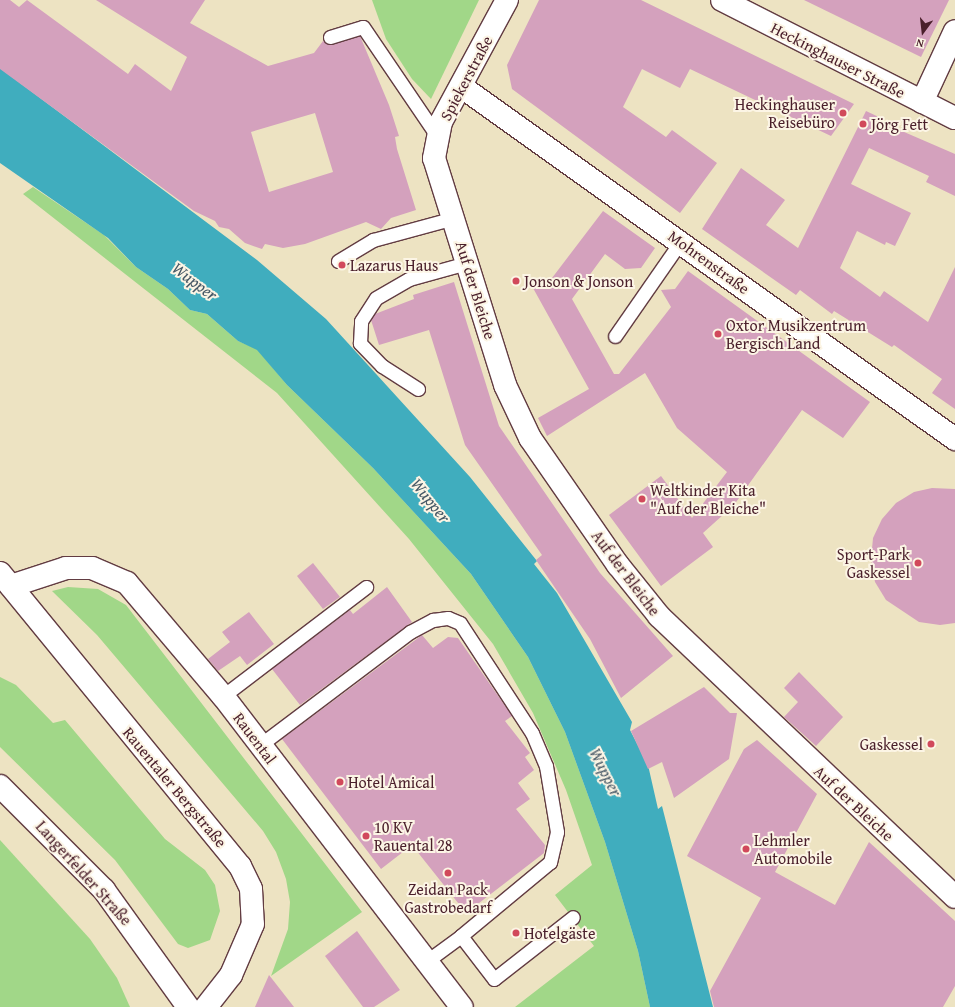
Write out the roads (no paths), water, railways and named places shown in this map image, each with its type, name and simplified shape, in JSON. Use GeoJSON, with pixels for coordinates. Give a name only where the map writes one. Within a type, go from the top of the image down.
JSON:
{"type":"FeatureCollection","features":[{"type":"Feature","properties":{"kind":"street","name":"Spiekerstraße"},"geometry":{"type":"LineString","coordinates":[[434,158],[437,136],[441,122],[462,87],[507,0]]}},
{"type":"Feature","properties":{"kind":"street","name":"Heckinghauser Straße"},"geometry":{"type":"LineString","coordinates":[[722,0],[955,118]]}},
{"type":"Feature","properties":{"kind":"street"},"geometry":{"type":"LineString","coordinates":[[922,102],[955,31]]}},
{"type":"Feature","properties":{"kind":"street","name":"Mohrenstraße"},"geometry":{"type":"LineString","coordinates":[[462,87],[955,439]]}},
{"type":"Feature","properties":{"kind":"street","name":"Auf der Bleiche"},"geometry":{"type":"LineString","coordinates":[[434,158],[505,385],[530,438],[618,565],[659,616],[699,657],[955,897]]}},
{"type":"Feature","properties":{"kind":"street","name":"Rauental"},"geometry":{"type":"LineString","coordinates":[[6,580],[66,568],[92,568],[110,573],[144,600],[223,696],[462,1007]]}},
{"type":"Feature","properties":{"kind":"street","name":"Rauentaler Bergstraße"},"geometry":{"type":"LineString","coordinates":[[6,580],[240,866],[251,889],[253,924],[231,975],[206,1007]]}},
{"type":"Feature","properties":{"kind":"street","name":"Langerfelder Straße"},"geometry":{"type":"LineString","coordinates":[[0,786],[104,890],[188,1007]]}},
{"type":"Feature","properties":{"kind":"lane"},"geometry":{"type":"LineString","coordinates":[[330,37],[363,27],[437,136]]}},
{"type":"Feature","properties":{"kind":"lane"},"geometry":{"type":"LineString","coordinates":[[338,261],[373,240],[454,218]]}},
{"type":"Feature","properties":{"kind":"lane"},"geometry":{"type":"LineString","coordinates":[[615,336],[681,242]]}},
{"type":"Feature","properties":{"kind":"lane"},"geometry":{"type":"LineString","coordinates":[[418,389],[382,366],[360,343],[361,321],[376,298],[409,279],[467,264]]}},
{"type":"Feature","properties":{"kind":"lane"},"geometry":{"type":"LineString","coordinates":[[223,696],[366,587]]}},
{"type":"Feature","properties":{"kind":"lane"},"geometry":{"type":"LineString","coordinates":[[260,745],[410,632],[433,620],[448,618],[460,623],[532,733],[546,766],[557,832],[550,862],[461,936],[427,961]]}},
{"type":"Feature","properties":{"kind":"lane"},"geometry":{"type":"LineString","coordinates":[[461,936],[494,979],[573,917]]}},
{"type":"Feature","properties":{"kind":"water","name":"Wupper"},"geometry":{"type":"Polygon","coordinates":[[[0,68],[257,260],[326,319],[470,477],[537,561],[534,564],[557,593],[632,722],[630,730],[648,765],[658,809],[662,806],[713,1007],[650,1007],[638,951],[605,842],[565,732],[528,657],[471,574],[373,468],[287,385],[257,350],[238,341],[207,314],[190,310],[168,289],[136,267],[108,238],[0,163],[0,68]]]}},
{"type":"Feature","properties":{"kind":"place","name":"Heckinghauser Reisebüro"},"geometry":{"type":"Point","coordinates":[843,113]}},
{"type":"Feature","properties":{"kind":"place","name":"Jörg Fett"},"geometry":{"type":"Point","coordinates":[863,124]}},
{"type":"Feature","properties":{"kind":"place","name":"Lazarus Haus"},"geometry":{"type":"Point","coordinates":[342,265]}},
{"type":"Feature","properties":{"kind":"place","name":"Jonson & Jonson"},"geometry":{"type":"Point","coordinates":[516,281]}},
{"type":"Feature","properties":{"kind":"place","name":"Oxtor Musikzentrum Bergisch Land"},"geometry":{"type":"Point","coordinates":[718,334]}},
{"type":"Feature","properties":{"kind":"place","name":"Weltkinder Kita \"Auf der Bleiche\""},"geometry":{"type":"Point","coordinates":[642,499]}},
{"type":"Feature","properties":{"kind":"place","name":"Sport-Park Gaskessel"},"geometry":{"type":"Point","coordinates":[918,563]}},
{"type":"Feature","properties":{"kind":"place","name":"Gaskessel"},"geometry":{"type":"Point","coordinates":[931,744]}},
{"type":"Feature","properties":{"kind":"place","name":"Hotel Amical"},"geometry":{"type":"Point","coordinates":[340,782]}},
{"type":"Feature","properties":{"kind":"place","name":"10 KV Rauental 28"},"geometry":{"type":"Point","coordinates":[366,836]}},
{"type":"Feature","properties":{"kind":"place","name":"Lehmler Automobile"},"geometry":{"type":"Point","coordinates":[746,849]}},
{"type":"Feature","properties":{"kind":"place","name":"Zeidan Pack Gastrobedarf"},"geometry":{"type":"Point","coordinates":[448,873]}},
{"type":"Feature","properties":{"kind":"place","name":"Hotelgäste"},"geometry":{"type":"Point","coordinates":[516,933]}}]}
